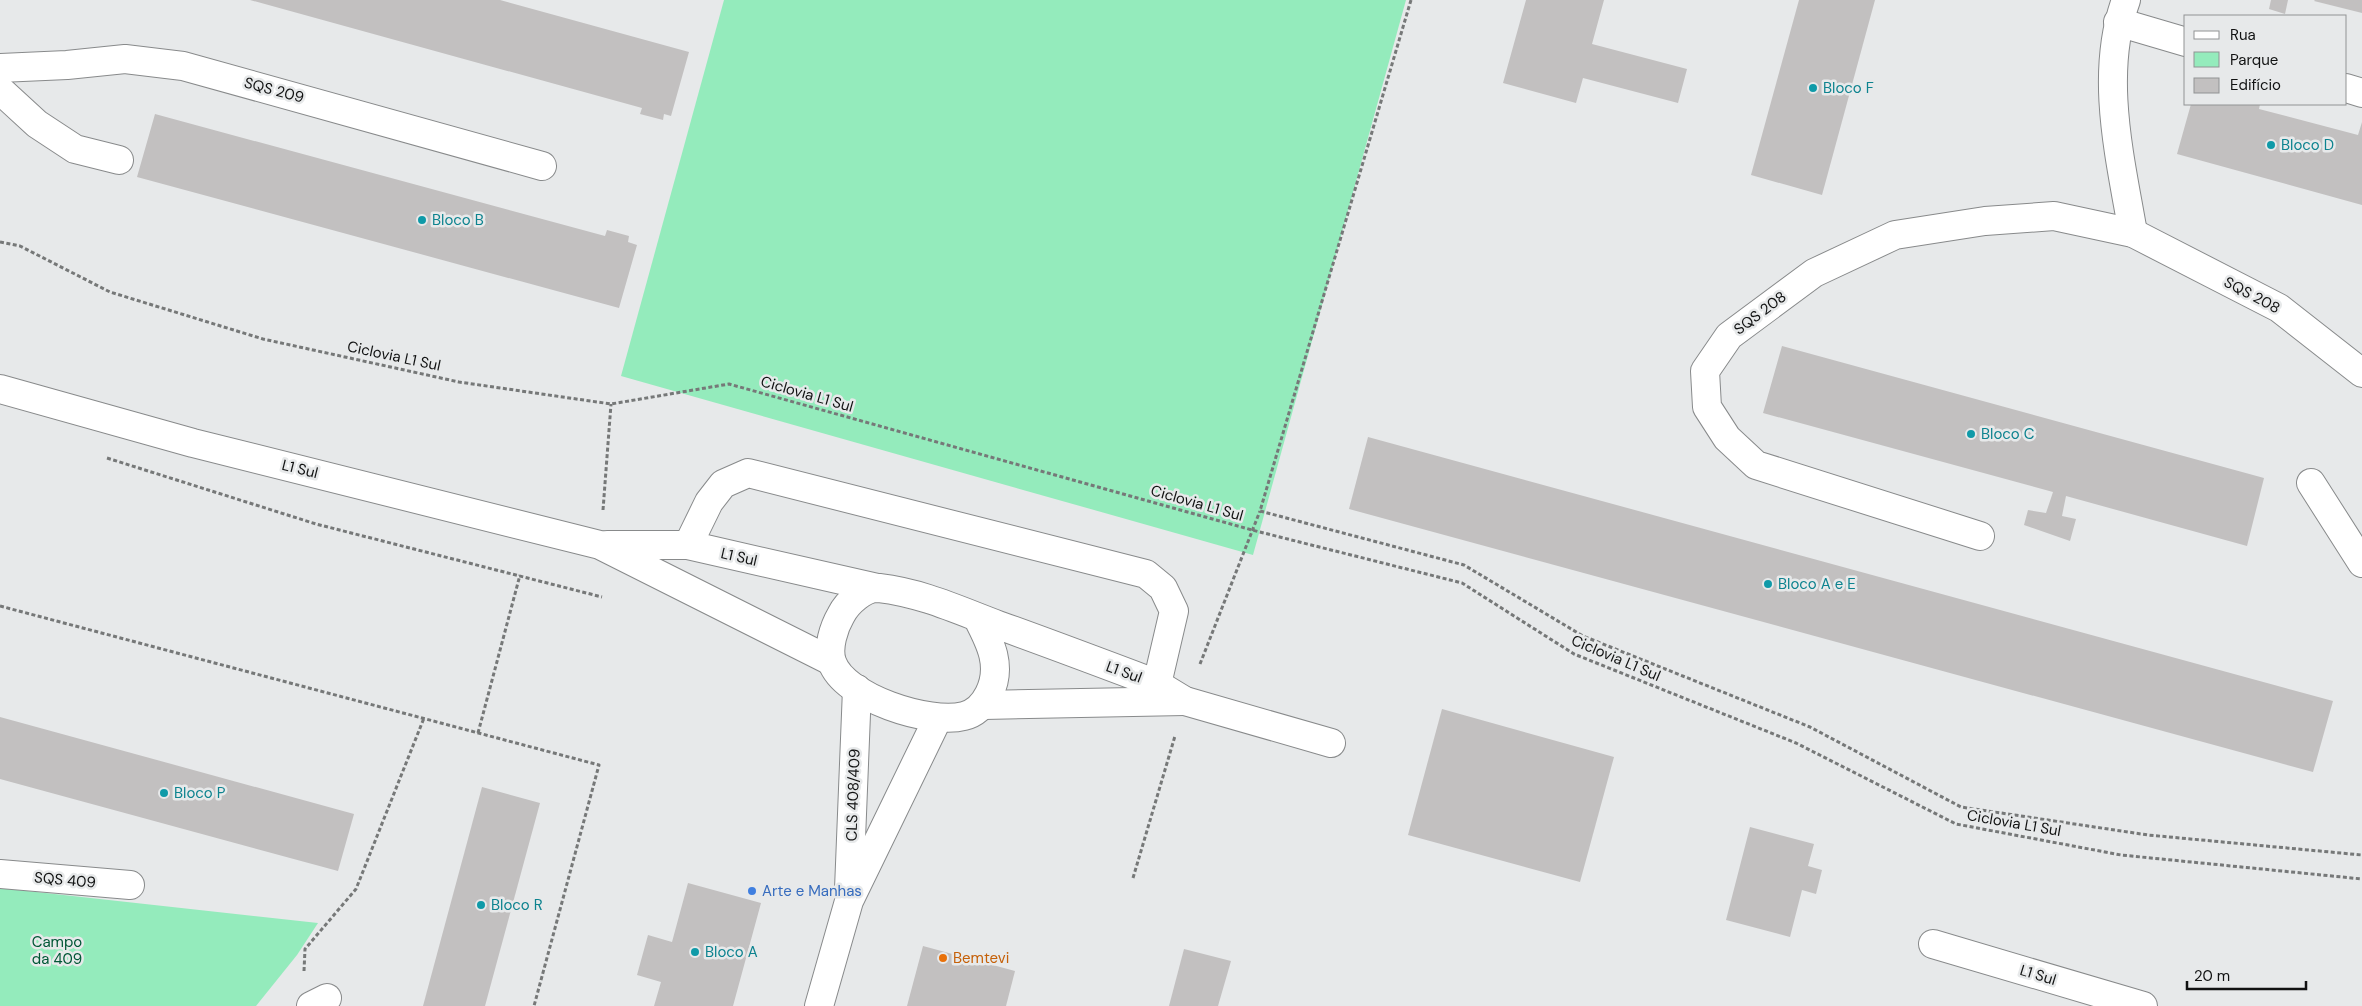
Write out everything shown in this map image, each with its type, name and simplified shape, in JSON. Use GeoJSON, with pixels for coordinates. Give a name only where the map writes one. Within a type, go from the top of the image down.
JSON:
{"type":"FeatureCollection","features":[{"type":"Feature","properties":{"kind":"street"},"geometry":{"type":"LineString","coordinates":[[2133,233],[2118,142],[2112,73],[2122,11],[2184,41]]}},
{"type":"Feature","properties":{"kind":"street","name":"SQS 209"},"geometry":{"type":"LineString","coordinates":[[0,68],[67,65],[125,59],[183,66],[542,166]]}},
{"type":"Feature","properties":{"kind":"street"},"geometry":{"type":"LineString","coordinates":[[2347,88],[2362,93]]}},
{"type":"Feature","properties":{"kind":"street"},"geometry":{"type":"LineString","coordinates":[[0,90],[37,124],[75,149],[118,160]]}},
{"type":"Feature","properties":{"kind":"street","name":"SQS 208"},"geometry":{"type":"LineString","coordinates":[[1980,536],[1756,465],[1728,438],[1707,407],[1705,371],[1729,336],[1814,273],[1895,235],[1985,221],[2054,216],[2133,233],[2280,308],[2362,373]]}},
{"type":"Feature","properties":{"kind":"street","name":"L1 Sul"},"geometry":{"type":"LineString","coordinates":[[0,389],[193,443],[600,545],[831,661]]}},
{"type":"Feature","properties":{"kind":"street"},"geometry":{"type":"LineString","coordinates":[[688,545],[709,502],[723,484],[748,473],[1146,574],[1163,588],[1174,611],[1157,684]]}},
{"type":"Feature","properties":{"kind":"street"},"geometry":{"type":"LineString","coordinates":[[2311,483],[2362,563]]}},
{"type":"Feature","properties":{"kind":"street","name":"L1 Sul"},"geometry":{"type":"LineString","coordinates":[[600,545],[688,545],[876,588]]}},
{"type":"Feature","properties":{"kind":"street"},"geometry":{"type":"LineString","coordinates":[[876,588],[933,599],[976,617],[989,641],[996,662],[994,682],[984,705],[965,716],[938,718],[896,709],[857,689],[841,676],[831,661],[832,634],[841,614],[853,598],[876,588]]}},
{"type":"Feature","properties":{"kind":"street","name":"L1 Sul"},"geometry":{"type":"LineString","coordinates":[[976,617],[1157,684],[1185,701],[1331,742]]}},
{"type":"Feature","properties":{"kind":"street","name":"CLS 408/409"},"geometry":{"type":"LineString","coordinates":[[849,901],[857,689]]}},
{"type":"Feature","properties":{"kind":"street","name":"L1 Sul"},"geometry":{"type":"LineString","coordinates":[[984,705],[1185,701]]}},
{"type":"Feature","properties":{"kind":"street","name":"CLS 408/409"},"geometry":{"type":"LineString","coordinates":[[819,1006],[849,901],[938,718]]}},
{"type":"Feature","properties":{"kind":"street","name":"SQS 409"},"geometry":{"type":"LineString","coordinates":[[0,874],[130,885]]}},
{"type":"Feature","properties":{"kind":"street","name":"L1 Sul"},"geometry":{"type":"LineString","coordinates":[[1933,944],[2143,1006]]}},
{"type":"Feature","properties":{"kind":"path"},"geometry":{"type":"LineString","coordinates":[[1411,0],[1260,511],[1464,565],[1583,636],[1810,728],[1961,807],[2148,834],[2362,855]]}},
{"type":"Feature","properties":{"kind":"path","name":"Ciclovia L1 Sul"},"geometry":{"type":"LineString","coordinates":[[0,242],[20,246],[110,292],[263,339],[459,382],[611,404],[729,384],[1252,530],[1462,583],[1574,654],[1796,743],[1956,824],[2120,854],[2362,879]]}},
{"type":"Feature","properties":{"kind":"path"},"geometry":{"type":"LineString","coordinates":[[600,545],[611,404]]}},
{"type":"Feature","properties":{"kind":"path"},"geometry":{"type":"LineString","coordinates":[[102,456],[316,524],[602,597]]}},
{"type":"Feature","properties":{"kind":"path"},"geometry":{"type":"LineString","coordinates":[[478,733],[520,575]]}},
{"type":"Feature","properties":{"kind":"path"},"geometry":{"type":"LineString","coordinates":[[0,606],[599,765],[534,1006]]}},
{"type":"Feature","properties":{"kind":"path"},"geometry":{"type":"LineString","coordinates":[[303,978],[305,949],[356,889],[424,718]]}},
{"type":"Feature","properties":{"kind":"green space"},"geometry":{"type":"Polygon","coordinates":[[[724,0],[1406,0],[1253,555],[621,376],[724,0]]]}},
{"type":"Feature","properties":{"kind":"green space","name":"Campo da 409"},"geometry":{"type":"Polygon","coordinates":[[[0,888],[318,923],[297,955],[256,1006],[0,1006],[0,888]]]}},
{"type":"Feature","properties":{"kind":"building"},"geometry":{"type":"Polygon","coordinates":[[[250,0],[500,0],[689,52],[671,116],[664,114],[663,120],[640,114],[642,108],[250,0]]]}},
{"type":"Feature","properties":{"kind":"building"},"geometry":{"type":"Polygon","coordinates":[[[1526,0],[1604,0],[1592,44],[1687,69],[1678,103],[1583,78],[1576,103],[1503,83],[1526,0]]]}},
{"type":"Feature","properties":{"kind":"building","name":"Bloco F"},"geometry":{"type":"Polygon","coordinates":[[[1799,0],[1875,0],[1822,195],[1751,175],[1799,0]]]}},
{"type":"Feature","properties":{"kind":"building"},"geometry":{"type":"Polygon","coordinates":[[[2271,0],[2288,0],[2285,14],[2269,9],[2271,0]]]}},
{"type":"Feature","properties":{"kind":"building"},"geometry":{"type":"Polygon","coordinates":[[[2315,0],[2362,0],[2362,13],[2314,1],[2315,0]]]}},
{"type":"Feature","properties":{"kind":"building","name":"Bloco D"},"geometry":{"type":"Polygon","coordinates":[[[2191,105],[2260,105],[2259,109],[2358,135],[2362,122],[2362,205],[2177,154],[2191,105]]]}},
{"type":"Feature","properties":{"kind":"building","name":"Bloco B"},"geometry":{"type":"Polygon","coordinates":[[[155,114],[605,236],[607,230],[629,236],[628,242],[637,245],[619,308],[137,177],[155,114]]]}},
{"type":"Feature","properties":{"kind":"building","name":"Bloco C"},"geometry":{"type":"Polygon","coordinates":[[[1782,346],[2264,478],[2247,546],[2066,496],[2062,516],[2076,519],[2070,541],[2024,525],[2028,510],[2046,513],[2053,492],[1763,413],[1782,346]]]}},
{"type":"Feature","properties":{"kind":"building","name":"Bloco A e E"},"geometry":{"type":"Polygon","coordinates":[[[1368,437],[2333,701],[2313,772],[1349,509],[1368,437]]]}},
{"type":"Feature","properties":{"kind":"building"},"geometry":{"type":"Polygon","coordinates":[[[1442,709],[1614,757],[1580,882],[1408,835],[1442,709]]]}},
{"type":"Feature","properties":{"kind":"building","name":"Bloco P"},"geometry":{"type":"Polygon","coordinates":[[[0,717],[354,814],[338,871],[0,779],[0,717]]]}},
{"type":"Feature","properties":{"kind":"building","name":"Bloco R"},"geometry":{"type":"Polygon","coordinates":[[[482,787],[540,803],[485,1006],[423,1006],[482,787]]]}},
{"type":"Feature","properties":{"kind":"building"},"geometry":{"type":"Polygon","coordinates":[[[1750,827],[1814,844],[1808,866],[1822,870],[1816,894],[1802,890],[1790,937],[1726,920],[1750,827]]]}},
{"type":"Feature","properties":{"kind":"building","name":"Bloco A"},"geometry":{"type":"Polygon","coordinates":[[[688,883],[761,903],[733,1006],[654,1006],[661,982],[637,975],[648,935],[672,942],[688,883]]]}},
{"type":"Feature","properties":{"kind":"building"},"geometry":{"type":"Polygon","coordinates":[[[923,946],[1015,971],[1006,1006],[907,1006],[923,946]]]}},
{"type":"Feature","properties":{"kind":"building"},"geometry":{"type":"Polygon","coordinates":[[[1184,949],[1231,961],[1218,1006],[1169,1006],[1184,949]]]}},
{"type":"Feature","properties":{"kind":"place","name":"Bloco F"},"geometry":{"type":"Point","coordinates":[1813,88]}},
{"type":"Feature","properties":{"kind":"place","name":"Bloco D"},"geometry":{"type":"Point","coordinates":[2271,145]}},
{"type":"Feature","properties":{"kind":"place","name":"Bloco B"},"geometry":{"type":"Point","coordinates":[422,220]}},
{"type":"Feature","properties":{"kind":"place","name":"Bloco C"},"geometry":{"type":"Point","coordinates":[1971,434]}},
{"type":"Feature","properties":{"kind":"place","name":"Bloco A e E"},"geometry":{"type":"Point","coordinates":[1768,584]}},
{"type":"Feature","properties":{"kind":"place","name":"Bloco P"},"geometry":{"type":"Point","coordinates":[164,793]}},
{"type":"Feature","properties":{"kind":"place","name":"Arte e Manhas"},"geometry":{"type":"Point","coordinates":[752,891]}},
{"type":"Feature","properties":{"kind":"place","name":"Bloco R"},"geometry":{"type":"Point","coordinates":[481,905]}},
{"type":"Feature","properties":{"kind":"place","name":"Bloco A"},"geometry":{"type":"Point","coordinates":[695,952]}},
{"type":"Feature","properties":{"kind":"place","name":"Bemtevi"},"geometry":{"type":"Point","coordinates":[943,958]}}]}
